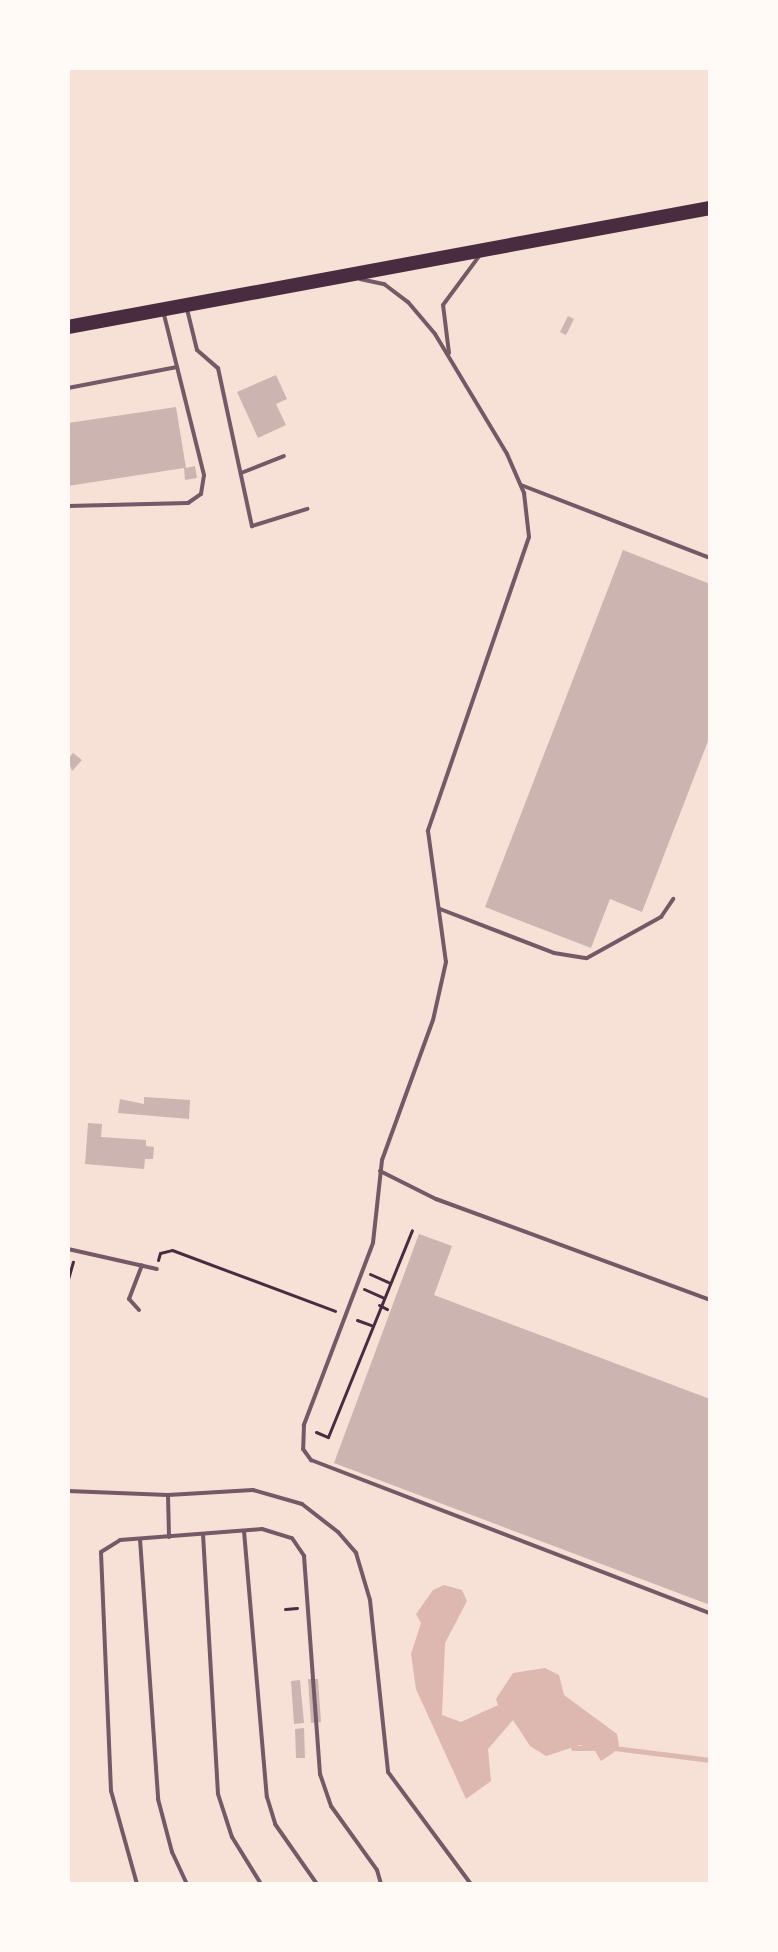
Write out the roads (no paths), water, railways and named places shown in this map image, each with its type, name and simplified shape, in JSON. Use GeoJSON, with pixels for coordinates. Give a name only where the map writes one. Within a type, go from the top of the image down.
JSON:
{"type":"FeatureCollection","features":[{"type":"Feature","properties":{"kind":"main road"},"geometry":{"type":"LineString","coordinates":[[68,327],[338,274],[710,208]]}},
{"type":"Feature","properties":{"kind":"lane"},"geometry":{"type":"LineString","coordinates":[[450,359],[443,305],[465,269],[490,247]]}},
{"type":"Feature","properties":{"kind":"lane"},"geometry":{"type":"LineString","coordinates":[[338,274],[384,284],[408,302],[450,359],[521,485],[529,537],[428,831],[446,962],[433,1020],[380,1171],[373,1243],[359,1287],[304,1425],[303,1449],[311,1460],[710,1613]]}},
{"type":"Feature","properties":{"kind":"lane"},"geometry":{"type":"LineString","coordinates":[[186,303],[197,350],[218,368],[252,526],[307,509]]}},
{"type":"Feature","properties":{"kind":"lane"},"geometry":{"type":"LineString","coordinates":[[68,506],[188,503],[201,494],[204,475],[162,308]]}},
{"type":"Feature","properties":{"kind":"lane"},"geometry":{"type":"LineString","coordinates":[[68,388],[177,367]]}},
{"type":"Feature","properties":{"kind":"lane"},"geometry":{"type":"LineString","coordinates":[[241,473],[284,456]]}},
{"type":"Feature","properties":{"kind":"lane"},"geometry":{"type":"LineString","coordinates":[[521,485],[710,558]]}},
{"type":"Feature","properties":{"kind":"lane"},"geometry":{"type":"LineString","coordinates":[[440,909],[554,953],[587,958],[661,917],[673,899]]}},
{"type":"Feature","properties":{"kind":"lane"},"geometry":{"type":"LineString","coordinates":[[380,1171],[436,1199],[710,1300]]}},
{"type":"Feature","properties":{"kind":"lane"},"geometry":{"type":"LineString","coordinates":[[68,1249],[157,1269]]}},
{"type":"Feature","properties":{"kind":"lane"},"geometry":{"type":"LineString","coordinates":[[139,1310],[129,1299],[142,1265]]}},
{"type":"Feature","properties":{"kind":"lane"},"geometry":{"type":"LineString","coordinates":[[68,1491],[168,1495],[253,1490],[277,1494],[320,1516],[356,1553],[370,1600],[388,1772],[429,1835],[471,1884]]}},
{"type":"Feature","properties":{"kind":"lane"},"geometry":{"type":"LineString","coordinates":[[168,1495],[169,1537]]}},
{"type":"Feature","properties":{"kind":"lane"},"geometry":{"type":"LineString","coordinates":[[244,1531],[267,1797],[275,1824],[317,1884]]}},
{"type":"Feature","properties":{"kind":"lane"},"geometry":{"type":"LineString","coordinates":[[137,1884],[111,1791],[98,1561],[108,1544],[244,1531],[283,1532],[304,1556],[320,1774],[331,1806],[377,1870],[381,1884]]}},
{"type":"Feature","properties":{"kind":"lane"},"geometry":{"type":"LineString","coordinates":[[203,1534],[218,1794],[232,1837],[261,1884]]}},
{"type":"Feature","properties":{"kind":"lane"},"geometry":{"type":"LineString","coordinates":[[140,1539],[158,1799],[172,1852],[187,1884]]}},
{"type":"Feature","properties":{"kind":"waterway"},"geometry":{"type":"LineString","coordinates":[[573,1748],[592,1748]]}},
{"type":"Feature","properties":{"kind":"waterway"},"geometry":{"type":"LineString","coordinates":[[614,1748],[710,1760]]}}]}
